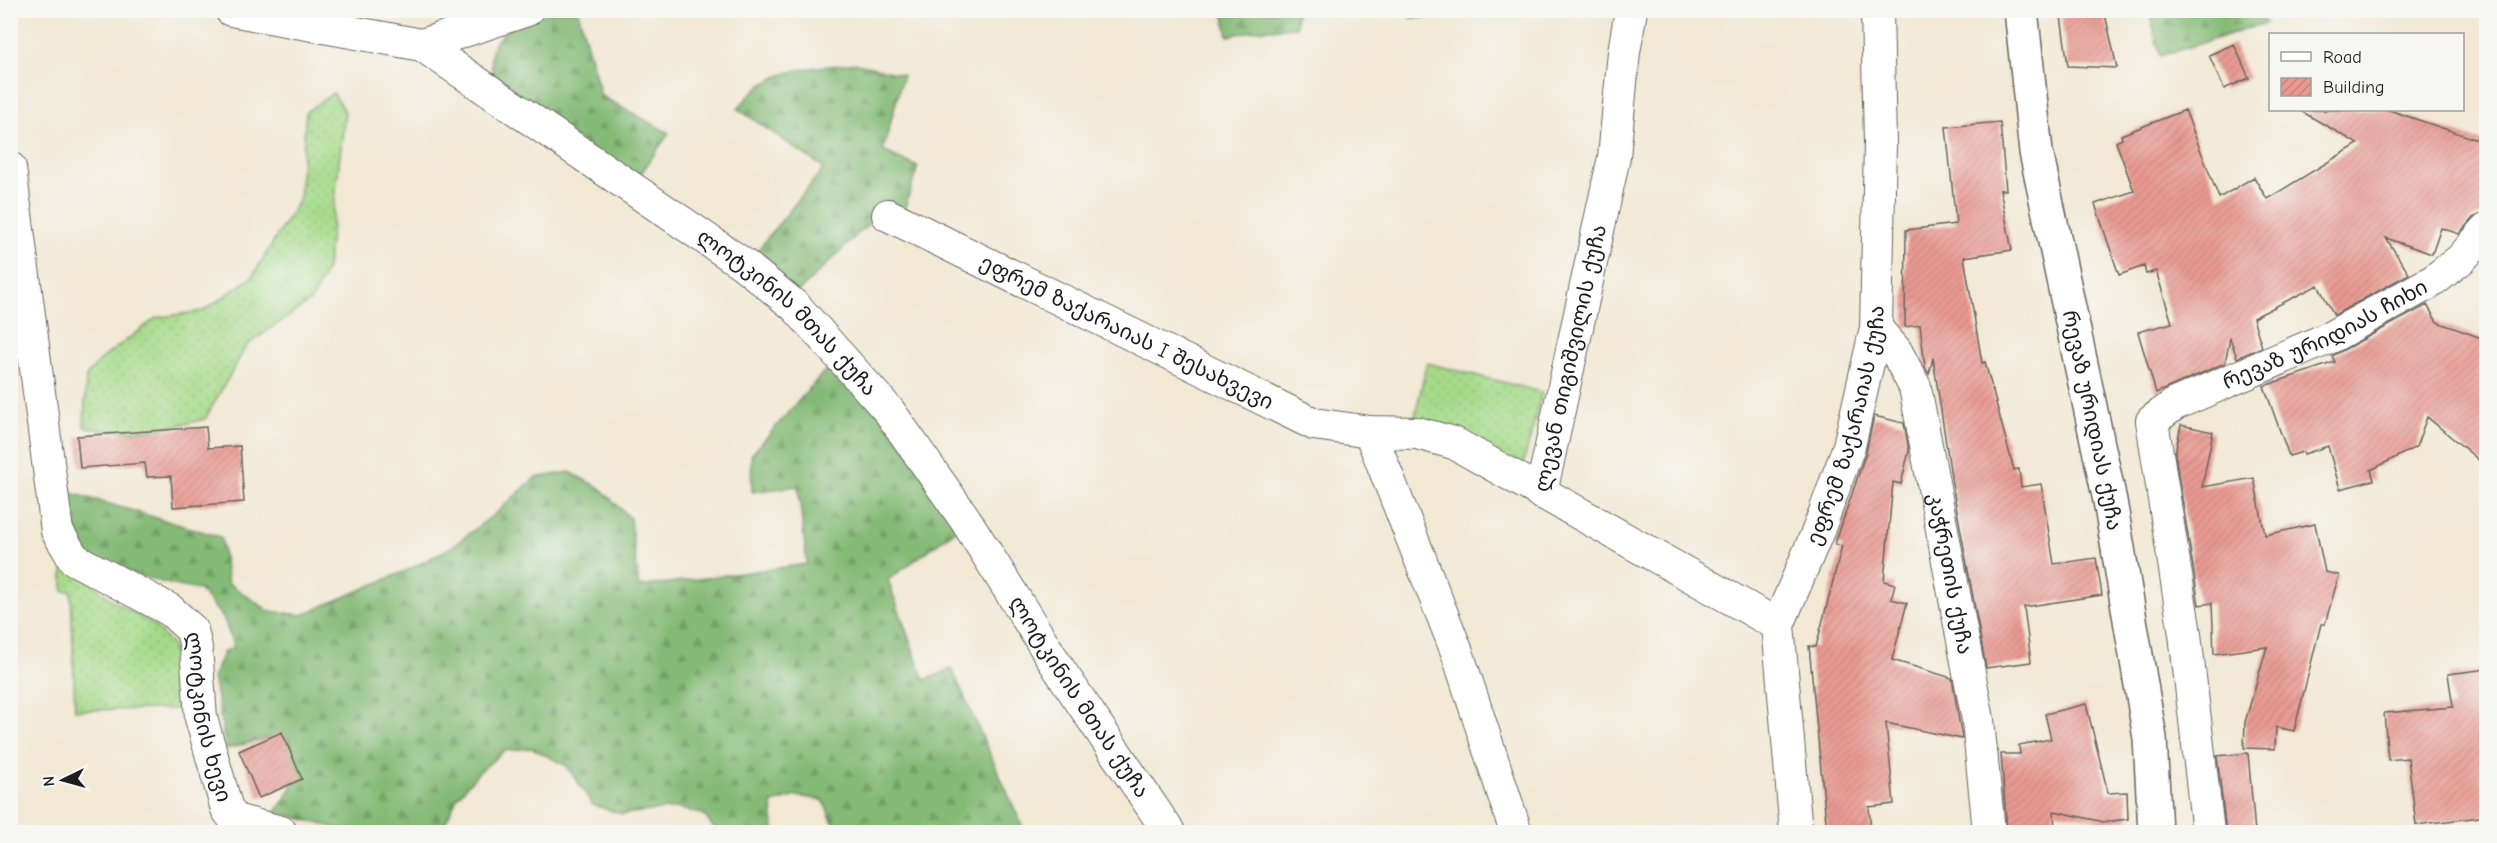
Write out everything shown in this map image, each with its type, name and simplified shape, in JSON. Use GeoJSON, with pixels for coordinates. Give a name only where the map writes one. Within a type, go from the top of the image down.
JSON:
{"type":"FeatureCollection","features":[{"type":"Feature","properties":{"kind":"street","name":"ლოტკინის მთას ქუჩა"},"geometry":{"type":"LineString","coordinates":[[231,10],[422,45],[743,264],[796,307],[889,411],[965,519],[1059,669],[1169,832]]}},
{"type":"Feature","properties":{"kind":"street"},"geometry":{"type":"LineString","coordinates":[[422,45],[527,10]]}},
{"type":"Feature","properties":{"kind":"street","name":"ლევან თიგიშვილის ქუჩა"},"geometry":{"type":"LineString","coordinates":[[1370,432],[1417,433],[1454,444],[1541,493],[1614,157],[1624,52],[1631,10]]}},
{"type":"Feature","properties":{"kind":"street","name":"ეფრემ ზაქარაიას ქუჩა"},"geometry":{"type":"LineString","coordinates":[[1796,832],[1778,625],[1818,531],[1849,446],[1876,328],[1880,143],[1877,10]]}},
{"type":"Feature","properties":{"kind":"street","name":"რევაზ ურიდიას ქუჩა"},"geometry":{"type":"LineString","coordinates":[[2022,10],[2036,152],[2110,501],[2150,738],[2155,832]]}},
{"type":"Feature","properties":{"kind":"street","name":"ლოტკინის ხევი"},"geometry":{"type":"LineString","coordinates":[[10,168],[57,531],[74,559],[170,610],[192,630],[196,648],[201,718],[227,809],[235,820],[281,832]]}},
{"type":"Feature","properties":{"kind":"street","name":"ეფრემ ზაქარაიას I შესახვევი"},"geometry":{"type":"LineString","coordinates":[[888,215],[1314,424],[1370,432]]}},
{"type":"Feature","properties":{"kind":"street","name":"რევაზ ურიდიას ჩიხი"},"geometry":{"type":"LineString","coordinates":[[2208,832],[2185,634],[2152,422],[2175,404],[2331,337],[2433,281],[2461,259],[2487,230]]}},
{"type":"Feature","properties":{"kind":"street","name":"კაჭრეთის ქუჩა"},"geometry":{"type":"LineString","coordinates":[[1876,328],[1896,351],[1915,387],[1978,720],[1989,832]]}},
{"type":"Feature","properties":{"kind":"street"},"geometry":{"type":"LineString","coordinates":[[1370,432],[1457,652],[1516,832]]}},
{"type":"Feature","properties":{"kind":"street"},"geometry":{"type":"LineString","coordinates":[[1541,493],[1778,625]]}},
{"type":"Feature","properties":{"kind":"green space"},"geometry":{"type":"Polygon","coordinates":[[[556,11],[578,11],[601,96],[669,133],[635,182],[493,77],[491,58],[498,38],[515,25],[556,11]]]}},
{"type":"Feature","properties":{"kind":"green space"},"geometry":{"type":"Polygon","coordinates":[[[1223,11],[1296,11],[1296,27],[1256,30],[1228,36],[1223,11]]]}},
{"type":"Feature","properties":{"kind":"green space"},"geometry":{"type":"Polygon","coordinates":[[[1408,11],[1443,11],[1442,17],[1411,18],[1408,11]]]}},
{"type":"Feature","properties":{"kind":"green space"},"geometry":{"type":"Polygon","coordinates":[[[2149,11],[2253,11],[2266,23],[2160,56],[2149,11]]]}},
{"type":"Feature","properties":{"kind":"green space"},"geometry":{"type":"Polygon","coordinates":[[[855,63],[903,75],[883,151],[918,167],[904,210],[888,205],[797,293],[752,257],[824,168],[738,109],[750,95],[776,77],[805,69],[855,63]]]}},
{"type":"Feature","properties":{"kind":"green space"},"geometry":{"type":"Polygon","coordinates":[[[333,93],[345,112],[327,268],[312,300],[247,345],[205,419],[174,426],[130,431],[84,427],[86,376],[104,357],[156,318],[203,311],[252,277],[299,200],[306,112],[333,93]]]}},
{"type":"Feature","properties":{"kind":"green space"},"geometry":{"type":"Polygon","coordinates":[[[838,356],[961,526],[888,580],[924,680],[952,669],[1025,832],[837,832],[823,800],[797,796],[772,803],[774,832],[717,832],[703,814],[677,808],[622,814],[593,805],[567,766],[532,748],[504,751],[478,773],[458,796],[441,832],[351,832],[276,812],[291,789],[287,743],[268,738],[226,749],[213,676],[224,651],[234,648],[224,619],[200,590],[155,580],[84,555],[75,530],[69,492],[221,537],[228,583],[269,611],[302,615],[410,569],[450,548],[496,513],[535,478],[570,472],[600,488],[630,518],[639,587],[807,564],[798,486],[752,492],[751,455],[838,356]]]}},
{"type":"Feature","properties":{"kind":"green space"},"geometry":{"type":"Polygon","coordinates":[[[1427,363],[1542,392],[1522,469],[1414,420],[1427,363]]]}},
{"type":"Feature","properties":{"kind":"green space"},"geometry":{"type":"Polygon","coordinates":[[[63,560],[115,602],[153,624],[172,645],[178,669],[180,709],[75,710],[71,591],[63,591],[63,560]]]}},
{"type":"Feature","properties":{"kind":"building"},"geometry":{"type":"Polygon","coordinates":[[[2105,14],[2117,68],[2068,66],[2061,16],[2105,14]]]}},
{"type":"Feature","properties":{"kind":"building"},"geometry":{"type":"Polygon","coordinates":[[[2234,44],[2249,78],[2224,89],[2209,55],[2234,44]]]}},
{"type":"Feature","properties":{"kind":"building"},"geometry":{"type":"Polygon","coordinates":[[[2185,110],[2219,198],[2254,177],[2267,199],[2358,144],[2301,111],[2392,111],[2487,143],[2485,213],[2473,218],[2459,234],[2441,228],[2432,254],[2386,238],[2409,274],[2334,315],[2318,285],[2253,318],[2262,347],[2237,358],[2230,338],[2225,363],[2156,393],[2138,332],[2172,323],[2156,271],[2146,274],[2144,266],[2119,275],[2095,204],[2134,191],[2116,142],[2122,139],[2121,135],[2185,110]]]}},
{"type":"Feature","properties":{"kind":"building"},"geometry":{"type":"Polygon","coordinates":[[[2000,122],[2006,190],[2000,190],[2012,250],[1964,257],[1982,363],[1985,362],[2014,470],[2019,469],[2021,487],[2041,484],[2054,564],[2096,558],[2102,595],[2024,607],[2031,662],[1986,668],[1952,483],[1933,358],[1929,374],[1925,367],[1920,325],[1905,327],[1906,230],[1956,224],[1946,127],[2000,122]]]}},
{"type":"Feature","properties":{"kind":"building"},"geometry":{"type":"Polygon","coordinates":[[[2427,305],[2437,322],[2487,340],[2487,467],[2427,417],[2416,447],[2371,470],[2374,480],[2340,489],[2328,446],[2289,456],[2264,386],[2335,362],[2332,356],[2427,305]]]}},
{"type":"Feature","properties":{"kind":"building"},"geometry":{"type":"Polygon","coordinates":[[[1874,416],[1904,423],[1909,451],[1901,484],[1893,482],[1884,581],[1895,584],[1891,599],[1907,603],[1892,660],[1952,678],[1962,739],[1886,723],[1894,804],[1869,807],[1871,832],[1827,832],[1809,646],[1816,647],[1842,546],[1835,544],[1866,452],[1874,416]]]}},
{"type":"Feature","properties":{"kind":"building"},"geometry":{"type":"Polygon","coordinates":[[[2181,425],[2213,432],[2202,487],[2254,478],[2265,535],[2315,524],[2325,572],[2339,575],[2325,624],[2321,624],[2294,731],[2276,727],[2275,749],[2244,748],[2245,722],[2267,647],[2214,654],[2212,603],[2199,605],[2175,454],[2181,425]]]}},
{"type":"Feature","properties":{"kind":"building"},"geometry":{"type":"Polygon","coordinates":[[[206,427],[208,448],[240,446],[244,502],[173,507],[171,476],[147,477],[145,463],[80,468],[77,436],[206,427]]]}},
{"type":"Feature","properties":{"kind":"building"},"geometry":{"type":"Polygon","coordinates":[[[2487,669],[2487,816],[2416,825],[2408,758],[2388,760],[2384,713],[2453,707],[2448,674],[2487,669]]]}},
{"type":"Feature","properties":{"kind":"building"},"geometry":{"type":"Polygon","coordinates":[[[2086,704],[2108,793],[2127,792],[2128,819],[2104,822],[2054,811],[2055,832],[2007,832],[2001,754],[2020,754],[2019,745],[2051,739],[2045,714],[2086,704]]]}},
{"type":"Feature","properties":{"kind":"building"},"geometry":{"type":"Polygon","coordinates":[[[282,732],[302,779],[259,798],[239,751],[282,732]]]}},
{"type":"Feature","properties":{"kind":"building"},"geometry":{"type":"Polygon","coordinates":[[[2248,753],[2255,832],[2226,832],[2217,756],[2248,753]]]}}]}
